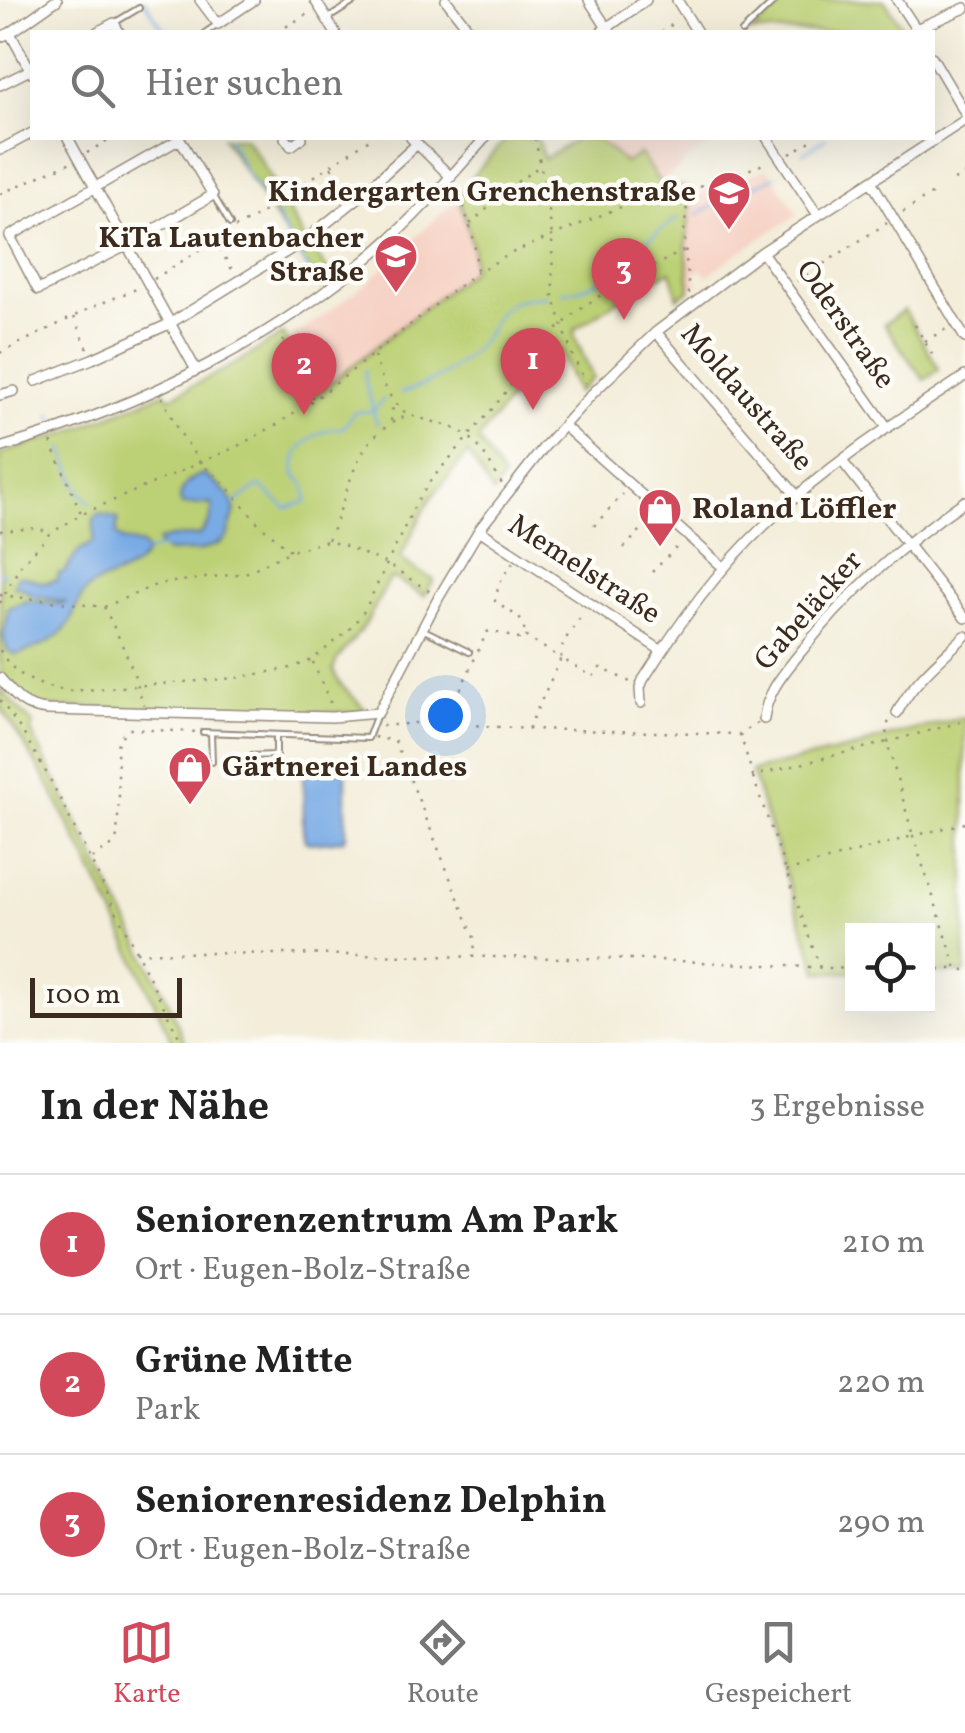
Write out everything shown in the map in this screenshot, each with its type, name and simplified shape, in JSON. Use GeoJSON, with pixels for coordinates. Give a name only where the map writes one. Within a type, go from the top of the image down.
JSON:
{"type":"FeatureCollection","features":[{"type":"Feature","properties":{"kind":"street"},"geometry":{"type":"LineString","coordinates":[[30,68],[5,35],[56,0]]}},
{"type":"Feature","properties":{"kind":"street"},"geometry":{"type":"LineString","coordinates":[[200,0],[218,24],[254,0]]}},
{"type":"Feature","properties":{"kind":"street"},"geometry":{"type":"LineString","coordinates":[[446,0],[468,30]]}},
{"type":"Feature","properties":{"kind":"street"},"geometry":{"type":"LineString","coordinates":[[589,0],[604,30],[646,0]]}},
{"type":"Feature","properties":{"kind":"street"},"geometry":{"type":"LineString","coordinates":[[676,0],[697,30]]}},
{"type":"Feature","properties":{"kind":"street"},"geometry":{"type":"LineString","coordinates":[[897,0],[916,30]]}},
{"type":"Feature","properties":{"kind":"street"},"geometry":{"type":"LineString","coordinates":[[317,4],[334,30]]}},
{"type":"Feature","properties":{"kind":"street"},"geometry":{"type":"LineString","coordinates":[[919,30],[965,8]]}},
{"type":"Feature","properties":{"kind":"street"},"geometry":{"type":"LineString","coordinates":[[935,62],[965,117],[935,137]]}},
{"type":"Feature","properties":{"kind":"street"},"geometry":{"type":"LineString","coordinates":[[0,85],[30,72]]}},
{"type":"Feature","properties":{"kind":"street"},"geometry":{"type":"LineString","coordinates":[[0,150],[30,134]]}},
{"type":"Feature","properties":{"kind":"street"},"geometry":{"type":"LineString","coordinates":[[69,140],[196,370]]}},
{"type":"Feature","properties":{"kind":"street"},"geometry":{"type":"LineString","coordinates":[[179,140],[10,236],[38,290],[126,246],[213,195],[183,140]]}},
{"type":"Feature","properties":{"kind":"street"},"geometry":{"type":"LineString","coordinates":[[0,448],[118,407],[254,338],[331,286],[388,240],[483,140]]}},
{"type":"Feature","properties":{"kind":"street"},"geometry":{"type":"LineString","coordinates":[[768,140],[776,161],[818,215]]}},
{"type":"Feature","properties":{"kind":"street"},"geometry":{"type":"LineString","coordinates":[[0,678],[20,702],[36,709],[332,716],[378,713],[479,530],[593,393],[656,332],[762,252],[931,140]]}},
{"type":"Feature","properties":{"kind":"street"},"geometry":{"type":"LineString","coordinates":[[36,381],[169,324],[304,241],[358,198],[414,141],[451,177]]}},
{"type":"Feature","properties":{"kind":"street"},"geometry":{"type":"LineString","coordinates":[[871,181],[965,338]]}},
{"type":"Feature","properties":{"kind":"street","name":"Oderstraße"},"geometry":{"type":"LineString","coordinates":[[762,252],[887,427]]}},
{"type":"Feature","properties":{"kind":"street","name":"Moldaustraße"},"geometry":{"type":"LineString","coordinates":[[656,332],[797,496]]}},
{"type":"Feature","properties":{"kind":"street"},"geometry":{"type":"LineString","coordinates":[[641,703],[640,688],[662,651],[697,601],[765,525],[887,427],[965,376]]}},
{"type":"Feature","properties":{"kind":"street"},"geometry":{"type":"LineString","coordinates":[[0,396],[14,391]]}},
{"type":"Feature","properties":{"kind":"street"},"geometry":{"type":"LineString","coordinates":[[564,426],[724,568]]}},
{"type":"Feature","properties":{"kind":"street","name":"Gabeläcker"},"geometry":{"type":"LineString","coordinates":[[842,461],[906,544]]}},
{"type":"Feature","properties":{"kind":"street","name":"Gabeläcker"},"geometry":{"type":"LineString","coordinates":[[764,720],[768,698],[813,636],[906,544],[965,502]]}},
{"type":"Feature","properties":{"kind":"street","name":"Memelstraße"},"geometry":{"type":"LineString","coordinates":[[479,530],[662,651]]}},
{"type":"Feature","properties":{"kind":"street"},"geometry":{"type":"LineString","coordinates":[[906,544],[965,618]]}},
{"type":"Feature","properties":{"kind":"street"},"geometry":{"type":"LineString","coordinates":[[897,713],[920,679],[964,639]]}},
{"type":"Feature","properties":{"kind":"lane"},"geometry":{"type":"LineString","coordinates":[[326,19],[357,0]]}},
{"type":"Feature","properties":{"kind":"lane"},"geometry":{"type":"LineString","coordinates":[[744,30],[776,0]]}},
{"type":"Feature","properties":{"kind":"lane"},"geometry":{"type":"LineString","coordinates":[[116,28],[139,8]]}},
{"type":"Feature","properties":{"kind":"lane"},"geometry":{"type":"LineString","coordinates":[[209,30],[218,24]]}},
{"type":"Feature","properties":{"kind":"lane"},"geometry":{"type":"LineString","coordinates":[[213,195],[230,224]]}},
{"type":"Feature","properties":{"kind":"lane"},"geometry":{"type":"LineString","coordinates":[[423,630],[469,652]]}},
{"type":"Feature","properties":{"kind":"lane"},"geometry":{"type":"LineString","coordinates":[[203,732],[370,736],[378,713]]}},
{"type":"Feature","properties":{"kind":"lane"},"geometry":{"type":"LineString","coordinates":[[211,733],[212,762]]}},
{"type":"Feature","properties":{"kind":"lane"},"geometry":{"type":"LineString","coordinates":[[249,756],[276,754],[276,736]]}},
{"type":"Feature","properties":{"kind":"path"},"geometry":{"type":"LineString","coordinates":[[279,30],[317,4]]}},
{"type":"Feature","properties":{"kind":"path"},"geometry":{"type":"LineString","coordinates":[[664,30],[676,22]]}},
{"type":"Feature","properties":{"kind":"path"},"geometry":{"type":"LineString","coordinates":[[0,194],[79,158],[108,140]]}},
{"type":"Feature","properties":{"kind":"path"},"geometry":{"type":"LineString","coordinates":[[0,353],[128,294],[278,204],[368,140]]}},
{"type":"Feature","properties":{"kind":"path"},"geometry":{"type":"LineString","coordinates":[[536,140],[552,237],[554,304],[584,380],[593,393]]}},
{"type":"Feature","properties":{"kind":"path"},"geometry":{"type":"LineString","coordinates":[[0,603],[20,566],[50,533],[82,514],[259,436],[314,400],[477,272],[618,208],[776,161],[813,140]]}},
{"type":"Feature","properties":{"kind":"path"},"geometry":{"type":"LineString","coordinates":[[470,224],[542,164]]}},
{"type":"Feature","properties":{"kind":"path"},"geometry":{"type":"LineString","coordinates":[[330,166],[358,198]]}},
{"type":"Feature","properties":{"kind":"path"},"geometry":{"type":"LineString","coordinates":[[954,180],[965,174]]}},
{"type":"Feature","properties":{"kind":"path"},"geometry":{"type":"LineString","coordinates":[[451,177],[470,224],[477,272]]}},
{"type":"Feature","properties":{"kind":"path"},"geometry":{"type":"LineString","coordinates":[[689,188],[684,232],[692,305]]}},
{"type":"Feature","properties":{"kind":"path"},"geometry":{"type":"LineString","coordinates":[[787,287],[936,191]]}},
{"type":"Feature","properties":{"kind":"path"},"geometry":{"type":"LineString","coordinates":[[214,240],[239,281]]}},
{"type":"Feature","properties":{"kind":"path"},"geometry":{"type":"LineString","coordinates":[[0,650],[10,668],[54,690],[100,690],[236,678],[312,660],[349,630],[365,610],[416,503],[546,340],[578,310],[615,286],[685,250]]}},
{"type":"Feature","properties":{"kind":"path"},"geometry":{"type":"LineString","coordinates":[[74,316],[92,360]]}},
{"type":"Feature","properties":{"kind":"path"},"geometry":{"type":"LineString","coordinates":[[924,342],[956,323]]}},
{"type":"Feature","properties":{"kind":"path"},"geometry":{"type":"LineString","coordinates":[[915,325],[933,356]]}},
{"type":"Feature","properties":{"kind":"path"},"geometry":{"type":"LineString","coordinates":[[282,340],[314,400]]}},
{"type":"Feature","properties":{"kind":"path"},"geometry":{"type":"LineString","coordinates":[[373,355],[392,400],[410,415],[468,436],[508,494]]}},
{"type":"Feature","properties":{"kind":"path"},"geometry":{"type":"LineString","coordinates":[[390,423],[392,400]]}},
{"type":"Feature","properties":{"kind":"path"},"geometry":{"type":"LineString","coordinates":[[164,403],[200,464],[291,551]]}},
{"type":"Feature","properties":{"kind":"path"},"geometry":{"type":"LineString","coordinates":[[327,541],[364,446],[390,423],[410,415]]}},
{"type":"Feature","properties":{"kind":"path"},"geometry":{"type":"LineString","coordinates":[[48,434],[82,514]]}},
{"type":"Feature","properties":{"kind":"path"},"geometry":{"type":"LineString","coordinates":[[594,526],[631,486]]}},
{"type":"Feature","properties":{"kind":"path"},"geometry":{"type":"LineString","coordinates":[[624,548],[659,510]]}},
{"type":"Feature","properties":{"kind":"path"},"geometry":{"type":"LineString","coordinates":[[0,531],[36,528],[50,533]]}},
{"type":"Feature","properties":{"kind":"path"},"geometry":{"type":"LineString","coordinates":[[652,572],[688,536]]}},
{"type":"Feature","properties":{"kind":"path"},"geometry":{"type":"LineString","coordinates":[[2,595],[104,608],[158,584],[245,573],[291,551],[327,541],[386,564],[439,597]]}},
{"type":"Feature","properties":{"kind":"path"},"geometry":{"type":"LineString","coordinates":[[447,718],[488,632],[519,639],[523,636],[520,618],[495,602],[499,584],[517,555]]}},
{"type":"Feature","properties":{"kind":"path"},"geometry":{"type":"LineString","coordinates":[[528,730],[564,643],[590,603]]}},
{"type":"Feature","properties":{"kind":"path"},"geometry":{"type":"LineString","coordinates":[[104,608],[119,635],[145,712]]}},
{"type":"Feature","properties":{"kind":"path"},"geometry":{"type":"LineString","coordinates":[[523,636],[593,677],[601,668],[640,688]]}},
{"type":"Feature","properties":{"kind":"path"},"geometry":{"type":"LineString","coordinates":[[312,660],[332,716]]}},
{"type":"Feature","properties":{"kind":"path"},"geometry":{"type":"LineString","coordinates":[[0,700],[50,779],[182,1043]]}},
{"type":"Feature","properties":{"kind":"path"},"geometry":{"type":"LineString","coordinates":[[897,713],[886,726],[887,742],[912,836],[956,970]]}},
{"type":"Feature","properties":{"kind":"path"},"geometry":{"type":"LineString","coordinates":[[374,725],[428,722],[528,730],[740,734],[764,720]]}},
{"type":"Feature","properties":{"kind":"path"},"geometry":{"type":"LineString","coordinates":[[752,776],[965,721]]}},
{"type":"Feature","properties":{"kind":"path"},"geometry":{"type":"LineString","coordinates":[[91,859],[104,854],[117,837],[117,750],[123,732],[203,732]]}},
{"type":"Feature","properties":{"kind":"path"},"geometry":{"type":"LineString","coordinates":[[740,734],[820,969]]}},
{"type":"Feature","properties":{"kind":"path"},"geometry":{"type":"LineString","coordinates":[[370,736],[396,741],[476,940],[474,957]]}},
{"type":"Feature","properties":{"kind":"path"},"geometry":{"type":"LineString","coordinates":[[785,872],[965,822]]}},
{"type":"Feature","properties":{"kind":"path"},"geometry":{"type":"LineString","coordinates":[[136,952],[638,960],[845,969]]}},
{"type":"Feature","properties":{"kind":"path"},"geometry":{"type":"LineString","coordinates":[[935,970],[965,970]]}},
{"type":"Feature","properties":{"kind":"shaded area"},"geometry":{"type":"Polygon","coordinates":[[[598,140],[718,140],[659,182],[640,155],[625,164],[598,140]]]}},
{"type":"Feature","properties":{"kind":"shaded area","name":"Kindergarten Grenchenstraße"},"geometry":{"type":"Polygon","coordinates":[[[767,168],[798,214],[707,276],[701,269],[693,275],[698,283],[690,290],[686,247],[691,195],[767,168]]]}},
{"type":"Feature","properties":{"kind":"shaded area","name":"KiTa Lautenbacher Straße"},"geometry":{"type":"Polygon","coordinates":[[[459,197],[473,249],[472,270],[316,394],[288,341],[367,283],[459,197]]]}},
{"type":"Feature","properties":{"kind":"green space"},"geometry":{"type":"Polygon","coordinates":[[[787,0],[884,0],[905,30],[753,30],[787,0]]]}},
{"type":"Feature","properties":{"kind":"green space"},"geometry":{"type":"Polygon","coordinates":[[[224,140],[246,140],[261,161],[303,237],[334,278],[321,288],[224,140]]]}},
{"type":"Feature","properties":{"kind":"green space"},"geometry":{"type":"Polygon","coordinates":[[[505,140],[538,140],[544,159],[575,140],[598,140],[625,163],[640,154],[659,182],[692,189],[686,247],[690,290],[678,298],[671,271],[641,285],[575,329],[574,335],[593,378],[577,393],[561,352],[557,351],[524,382],[478,440],[503,478],[493,493],[468,453],[430,499],[400,558],[434,580],[424,596],[393,578],[389,580],[365,625],[333,670],[340,684],[366,710],[358,713],[43,707],[24,702],[0,675],[0,454],[72,431],[165,392],[169,398],[283,334],[317,394],[472,270],[473,249],[459,197],[505,140]]]}},
{"type":"Feature","properties":{"kind":"green space"},"geometry":{"type":"Polygon","coordinates":[[[904,310],[939,369],[924,380],[884,324],[904,310]]]}},
{"type":"Feature","properties":{"kind":"green space"},"geometry":{"type":"Polygon","coordinates":[[[0,689],[34,725],[31,732],[167,999],[185,1043],[173,1043],[47,781],[0,706],[0,689]]]}},
{"type":"Feature","properties":{"kind":"green space"},"geometry":{"type":"Polygon","coordinates":[[[965,717],[965,973],[935,973],[935,923],[845,923],[845,972],[818,972],[751,771],[965,717]]]}},
{"type":"Feature","properties":{"kind":"water"},"geometry":{"type":"Polygon","coordinates":[[[204,474],[229,495],[235,511],[227,537],[199,551],[167,552],[158,541],[200,535],[209,521],[212,504],[182,505],[180,499],[188,483],[204,474]]]}},
{"type":"Feature","properties":{"kind":"water"},"geometry":{"type":"Polygon","coordinates":[[[99,514],[118,519],[116,534],[122,540],[142,545],[147,552],[130,569],[89,589],[58,636],[15,655],[7,650],[3,636],[8,608],[26,601],[65,602],[30,595],[14,586],[18,576],[45,583],[58,579],[79,551],[94,541],[94,520],[99,514]]]}},
{"type":"Feature","properties":{"kind":"water"},"geometry":{"type":"Polygon","coordinates":[[[304,766],[346,770],[343,840],[305,841],[304,766]]]}},
{"type":"Feature","properties":{"kind":"waterway"},"geometry":{"type":"LineString","coordinates":[[144,0],[164,30]]}},
{"type":"Feature","properties":{"kind":"waterway"},"geometry":{"type":"LineString","coordinates":[[229,140],[248,176],[269,202]]}},
{"type":"Feature","properties":{"kind":"waterway"},"geometry":{"type":"LineString","coordinates":[[803,153],[823,140]]}},
{"type":"Feature","properties":{"kind":"waterway"},"geometry":{"type":"LineString","coordinates":[[697,214],[775,176]]}},
{"type":"Feature","properties":{"kind":"waterway"},"geometry":{"type":"LineString","coordinates":[[276,215],[291,242]]}},
{"type":"Feature","properties":{"kind":"waterway"},"geometry":{"type":"LineString","coordinates":[[562,292],[596,282],[678,218]]}},
{"type":"Feature","properties":{"kind":"waterway"},"geometry":{"type":"LineString","coordinates":[[298,253],[316,280]]}},
{"type":"Feature","properties":{"kind":"waterway"},"geometry":{"type":"LineString","coordinates":[[401,393],[458,364],[477,347],[507,305],[546,296]]}},
{"type":"Feature","properties":{"kind":"waterway"},"geometry":{"type":"LineString","coordinates":[[365,370],[377,424]]}},
{"type":"Feature","properties":{"kind":"waterway"},"geometry":{"type":"LineString","coordinates":[[233,504],[259,486],[287,508],[307,501],[305,485],[295,475],[299,451],[322,432],[343,428],[354,412],[373,411],[384,399]]}},
{"type":"Feature","properties":{"kind":"waterway"},"geometry":{"type":"LineString","coordinates":[[51,414],[53,419]]}},
{"type":"Feature","properties":{"kind":"waterway"},"geometry":{"type":"LineString","coordinates":[[63,448],[79,491],[91,503]]}},
{"type":"Feature","properties":{"kind":"waterway"},"geometry":{"type":"LineString","coordinates":[[147,552],[163,547]]}},
{"type":"Feature","properties":{"kind":"waterway"},"geometry":{"type":"LineString","coordinates":[[0,573],[5,575]]}},
{"type":"Feature","properties":{"kind":"waterway"},"geometry":{"type":"LineString","coordinates":[[35,602],[36,596]]}},
{"type":"Feature","properties":{"kind":"place","name":"Kindergarten Grenchenstraße"},"geometry":{"type":"Point","coordinates":[729,231]}},
{"type":"Feature","properties":{"kind":"place","name":"KiTa Lautenbacher Straße"},"geometry":{"type":"Point","coordinates":[396,294]}},
{"type":"Feature","properties":{"kind":"place","name":"Seniorenresidenz Delphin"},"geometry":{"type":"Point","coordinates":[624,320]}},
{"type":"Feature","properties":{"kind":"place","name":"Seniorenzentrum Am Park"},"geometry":{"type":"Point","coordinates":[533,410]}},
{"type":"Feature","properties":{"kind":"place","name":"Grüne Mitte"},"geometry":{"type":"Point","coordinates":[304,415]}},
{"type":"Feature","properties":{"kind":"place","name":"Roland Löffler"},"geometry":{"type":"Point","coordinates":[660,548]}},
{"type":"Feature","properties":{"kind":"place","name":"Gärtnerei Landes"},"geometry":{"type":"Point","coordinates":[190,806]}}]}
